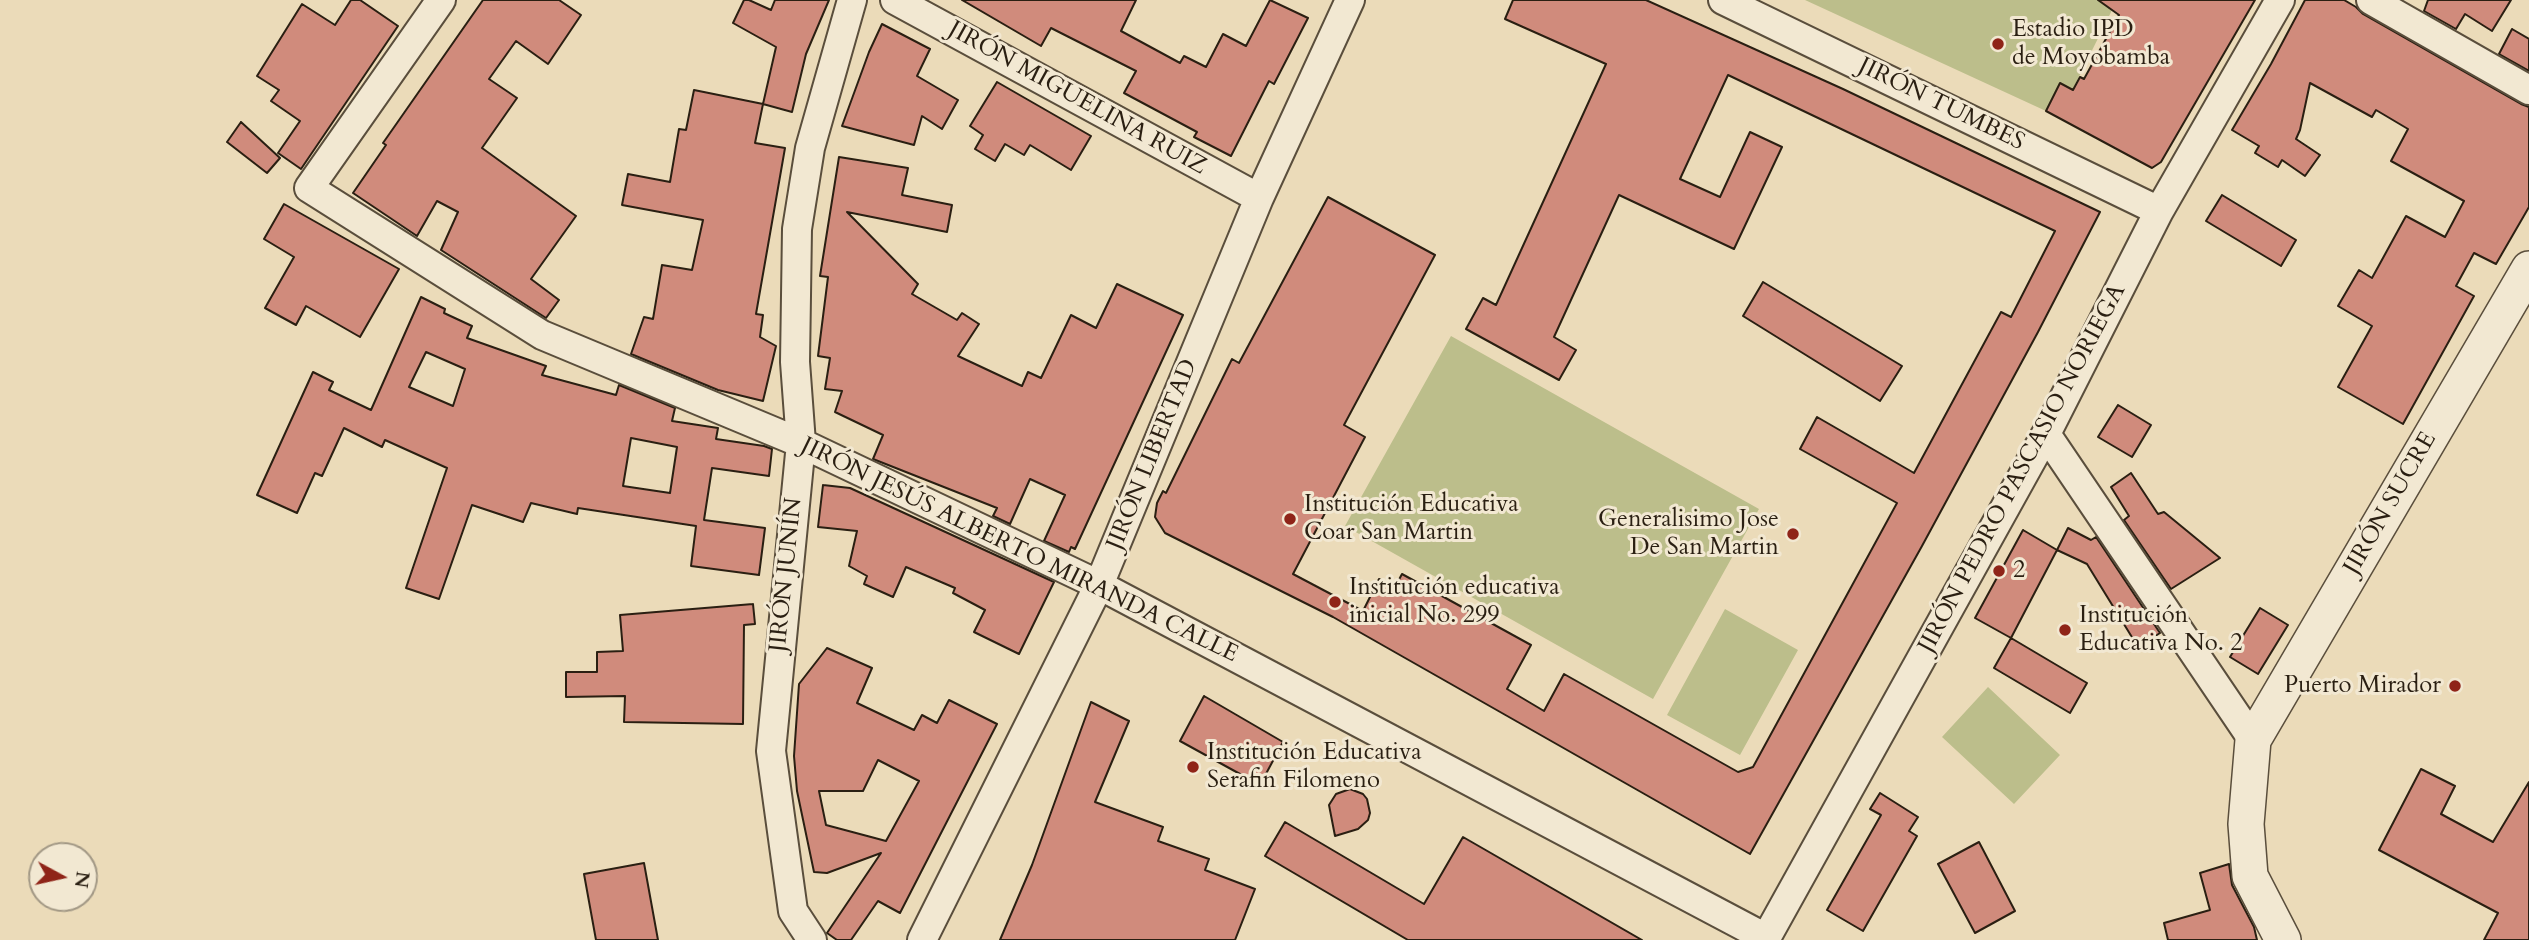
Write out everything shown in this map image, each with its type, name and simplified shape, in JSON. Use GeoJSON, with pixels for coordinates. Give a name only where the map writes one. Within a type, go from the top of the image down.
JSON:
{"type":"FeatureCollection","features":[{"type":"Feature","properties":{"kind":"street","name":"JIRÓN JESÚS ALBERTO MIRANDA CALLE"},"geometry":{"type":"LineString","coordinates":[[441,0],[309,188],[542,335],[801,443],[1099,585],[1765,939]]}},
{"type":"Feature","properties":{"kind":"street","name":"JIRÓN JUNÍN"},"geometry":{"type":"LineString","coordinates":[[812,940],[793,911],[771,751],[801,443],[794,362],[797,229],[810,148],[852,0]]}},
{"type":"Feature","properties":{"kind":"street","name":"JIRÓN MIGUELINA RUIZ"},"geometry":{"type":"LineString","coordinates":[[895,0],[1259,198]]}},
{"type":"Feature","properties":{"kind":"street","name":"JIRÓN LIBERTAD"},"geometry":{"type":"LineString","coordinates":[[922,940],[1099,585],[1259,198],[1350,0]]}},
{"type":"Feature","properties":{"kind":"street","name":"JIRÓN TUMBES"},"geometry":{"type":"LineString","coordinates":[[1723,0],[2159,211]]}},
{"type":"Feature","properties":{"kind":"street","name":"JIRÓN PEDRO PASCASIO NORIEGA"},"geometry":{"type":"LineString","coordinates":[[1765,939],[2046,434],[2159,211],[2280,0]]}},
{"type":"Feature","properties":{"kind":"street"},"geometry":{"type":"LineString","coordinates":[[2371,0],[2529,90]]}},
{"type":"Feature","properties":{"kind":"street","name":"JIRÓN SUCRE"},"geometry":{"type":"LineString","coordinates":[[2253,740],[2529,269]]}},
{"type":"Feature","properties":{"kind":"street"},"geometry":{"type":"LineString","coordinates":[[2046,434],[2253,740],[2246,824],[2250,876],[2283,940]]}},
{"type":"Feature","properties":{"kind":"green space","name":"Estadio IPD de Moyobamba"},"geometry":{"type":"Polygon","coordinates":[[[1805,0],[2117,0],[2059,117],[1805,0]]]}},
{"type":"Feature","properties":{"kind":"green space"},"geometry":{"type":"Polygon","coordinates":[[[1451,336],[1759,509],[1653,699],[1345,526],[1451,336]]]}},
{"type":"Feature","properties":{"kind":"green space"},"geometry":{"type":"Polygon","coordinates":[[[1725,609],[1798,650],[1740,755],[1667,715],[1725,609]]]}},
{"type":"Feature","properties":{"kind":"green space"},"geometry":{"type":"Polygon","coordinates":[[[1988,687],[2060,755],[2014,804],[1942,737],[1988,687]]]}},
{"type":"Feature","properties":{"kind":"building"},"geometry":{"type":"Polygon","coordinates":[[[351,0],[360,0],[398,26],[301,169],[278,153],[300,121],[271,101],[279,90],[257,76],[302,4],[335,25],[351,0]]]}},
{"type":"Feature","properties":{"kind":"building"},"geometry":{"type":"Polygon","coordinates":[[[483,0],[559,0],[581,15],[548,64],[516,41],[489,79],[517,98],[482,148],[576,216],[531,279],[559,300],[546,318],[441,250],[458,212],[437,201],[417,236],[353,193],[386,145],[383,143],[483,0]]]}},
{"type":"Feature","properties":{"kind":"building"},"geometry":{"type":"Polygon","coordinates":[[[744,0],[771,10],[775,0],[829,0],[806,54],[792,112],[763,104],[776,47],[733,23],[744,0]]]}},
{"type":"Feature","properties":{"kind":"building"},"geometry":{"type":"Polygon","coordinates":[[[962,0],[1136,0],[1121,31],[1180,63],[1184,56],[1206,67],[1223,34],[1246,46],[1270,0],[1308,18],[1274,84],[1269,81],[1231,156],[1194,137],[1197,132],[1124,93],[1136,71],[1051,28],[1041,46],[962,0]]]}},
{"type":"Feature","properties":{"kind":"building"},"geometry":{"type":"Polygon","coordinates":[[[1513,0],[1646,0],[1843,89],[2100,212],[1922,546],[1750,854],[1333,617],[1165,533],[1155,517],[1157,503],[1163,491],[1166,493],[1232,359],[1239,363],[1328,197],[1435,255],[1344,425],[1365,437],[1293,574],[1363,611],[1379,579],[1395,587],[1402,574],[1531,645],[1507,689],[1544,711],[1564,674],[1738,772],[1753,767],[1897,503],[1800,449],[1817,417],[1914,473],[2001,312],[2011,317],[2055,231],[1728,75],[1680,179],[1720,197],[1750,132],[1782,147],[1734,249],[1619,195],[1554,337],[1576,350],[1559,380],[1466,329],[1483,298],[1496,305],[1606,64],[1505,19],[1513,0]]]}},
{"type":"Feature","properties":{"kind":"building"},"geometry":{"type":"Polygon","coordinates":[[[2098,0],[2255,0],[2161,162],[2152,168],[2046,111],[2060,83],[2073,90],[2080,77],[2084,79],[2119,15],[2098,0]]]}},
{"type":"Feature","properties":{"kind":"building"},"geometry":{"type":"Polygon","coordinates":[[[2305,0],[2344,0],[2363,14],[2529,107],[2529,207],[2496,264],[2474,253],[2456,286],[2474,296],[2403,424],[2338,387],[2372,326],[2338,306],[2359,270],[2372,278],[2406,216],[2445,237],[2464,201],[2391,161],[2408,129],[2376,110],[2372,117],[2310,83],[2296,139],[2320,155],[2305,176],[2282,160],[2278,167],[2255,153],[2259,146],[2232,130],[2305,0]]]}},
{"type":"Feature","properties":{"kind":"building"},"geometry":{"type":"Polygon","coordinates":[[[2428,0],[2511,0],[2492,31],[2465,14],[2456,29],[2424,11],[2428,0]]]}},
{"type":"Feature","properties":{"kind":"building"},"geometry":{"type":"Polygon","coordinates":[[[882,24],[930,49],[917,76],[958,100],[942,129],[922,116],[914,145],[842,126],[882,24]]]}},
{"type":"Feature","properties":{"kind":"building"},"geometry":{"type":"Polygon","coordinates":[[[2512,29],[2529,39],[2529,71],[2499,54],[2512,29]]]}},
{"type":"Feature","properties":{"kind":"building"},"geometry":{"type":"Polygon","coordinates":[[[997,82],[1091,136],[1071,170],[1030,145],[1024,155],[1005,144],[995,161],[975,149],[983,135],[970,126],[997,82]]]}},
{"type":"Feature","properties":{"kind":"building"},"geometry":{"type":"Polygon","coordinates":[[[694,90],[763,104],[755,143],[785,148],[756,314],[763,315],[760,337],[776,346],[763,401],[718,390],[631,354],[644,317],[653,319],[662,265],[692,270],[703,220],[622,205],[628,174],[670,182],[679,129],[686,130],[694,90]]]}},
{"type":"Feature","properties":{"kind":"building"},"geometry":{"type":"Polygon","coordinates":[[[241,122],[280,158],[267,173],[227,142],[241,122]]]}},
{"type":"Feature","properties":{"kind":"building"},"geometry":{"type":"Polygon","coordinates":[[[839,157],[908,168],[902,195],[952,205],[947,232],[847,212],[918,284],[912,294],[957,320],[962,313],[979,324],[958,356],[1022,386],[1028,372],[1041,378],[1071,315],[1096,328],[1117,284],[1183,315],[1075,549],[1071,547],[1069,552],[1044,541],[1065,495],[1030,479],[1010,524],[993,516],[997,508],[873,459],[883,435],[835,412],[842,391],[825,389],[830,358],[818,356],[828,277],[820,276],[839,157]]]}},
{"type":"Feature","properties":{"kind":"building"},"geometry":{"type":"Polygon","coordinates":[[[2222,195],[2296,240],[2281,266],[2206,221],[2222,195]]]}},
{"type":"Feature","properties":{"kind":"building"},"geometry":{"type":"Polygon","coordinates":[[[284,204],[399,269],[360,337],[306,306],[296,325],[265,308],[294,257],[264,239],[284,204]]]}},
{"type":"Feature","properties":{"kind":"building"},"geometry":{"type":"Polygon","coordinates":[[[1763,282],[1902,366],[1880,401],[1743,316],[1763,282]]]}},
{"type":"Feature","properties":{"kind":"building"},"geometry":{"type":"Polygon","coordinates":[[[421,297],[445,309],[444,313],[472,326],[467,338],[546,366],[542,375],[616,395],[619,385],[675,408],[672,421],[718,428],[716,439],[772,449],[769,476],[712,468],[704,520],[765,528],[759,575],[691,566],[696,526],[578,508],[577,514],[531,503],[523,522],[472,505],[439,599],[406,588],[447,468],[385,440],[382,447],[344,428],[322,476],[315,473],[297,513],[257,495],[313,372],[333,382],[329,390],[371,410],[421,297]],[[426,352],[409,387],[453,406],[465,369],[426,352]],[[631,438],[623,486],[670,493],[677,447],[631,438]]]}},
{"type":"Feature","properties":{"kind":"building"},"geometry":{"type":"Polygon","coordinates":[[[2118,405],[2151,425],[2132,457],[2098,437],[2118,405]]]}},
{"type":"Feature","properties":{"kind":"building"},"geometry":{"type":"Polygon","coordinates":[[[2131,473],[2158,514],[2164,512],[2220,558],[2171,589],[2124,520],[2129,516],[2111,487],[2131,473]]]}},
{"type":"Feature","properties":{"kind":"building"},"geometry":{"type":"Polygon","coordinates":[[[823,485],[850,488],[1054,582],[1019,654],[974,632],[985,610],[953,593],[955,588],[906,567],[893,597],[864,584],[867,576],[849,566],[857,531],[818,527],[823,485]]]}},
{"type":"Feature","properties":{"kind":"building"},"geometry":{"type":"Polygon","coordinates":[[[2068,528],[2091,540],[2096,537],[2160,633],[2138,647],[2087,564],[2057,550],[2068,528]]]}},
{"type":"Feature","properties":{"kind":"building"},"geometry":{"type":"Polygon","coordinates":[[[2023,530],[2057,550],[2011,638],[1975,618],[2023,530]]]}},
{"type":"Feature","properties":{"kind":"building"},"geometry":{"type":"Polygon","coordinates":[[[753,604],[755,624],[744,625],[743,724],[624,722],[625,696],[566,697],[566,672],[597,672],[597,652],[623,651],[620,615],[753,604]]]}},
{"type":"Feature","properties":{"kind":"building"},"geometry":{"type":"Polygon","coordinates":[[[2260,608],[2288,625],[2258,674],[2230,657],[2260,608]]]}},
{"type":"Feature","properties":{"kind":"building"},"geometry":{"type":"Polygon","coordinates":[[[2011,638],[2087,683],[2070,713],[1994,668],[2011,638]]]}},
{"type":"Feature","properties":{"kind":"building"},"geometry":{"type":"Polygon","coordinates":[[[827,648],[872,668],[857,703],[914,730],[922,715],[937,723],[949,700],[997,724],[900,913],[878,901],[851,940],[837,940],[827,933],[881,853],[827,873],[814,872],[797,791],[794,756],[799,684],[827,648]],[[878,760],[863,791],[819,791],[826,825],[886,841],[919,781],[878,760]]]}},
{"type":"Feature","properties":{"kind":"building"},"geometry":{"type":"Polygon","coordinates":[[[1204,696],[1283,742],[1260,785],[1180,741],[1204,696]]]}},
{"type":"Feature","properties":{"kind":"building"},"geometry":{"type":"Polygon","coordinates":[[[1091,702],[1129,721],[1095,802],[1163,827],[1158,841],[1209,859],[1205,870],[1255,889],[1235,940],[1000,940],[1032,865],[1091,702]]]}},
{"type":"Feature","properties":{"kind":"building"},"geometry":{"type":"Polygon","coordinates":[[[2421,769],[2455,786],[2441,814],[2493,842],[2529,782],[2529,940],[2484,940],[2498,913],[2379,850],[2421,769]]]}},
{"type":"Feature","properties":{"kind":"building"},"geometry":{"type":"Polygon","coordinates":[[[1350,789],[1363,794],[1367,799],[1370,813],[1368,820],[1358,829],[1335,836],[1329,805],[1336,794],[1350,789]]]}},
{"type":"Feature","properties":{"kind":"building"},"geometry":{"type":"Polygon","coordinates":[[[1880,793],[1918,817],[1909,831],[1917,836],[1863,931],[1827,910],[1881,815],[1870,809],[1880,793]]]}},
{"type":"Feature","properties":{"kind":"building"},"geometry":{"type":"Polygon","coordinates":[[[1285,822],[1424,904],[1463,837],[1642,940],[1408,940],[1265,856],[1285,822]]]}},
{"type":"Feature","properties":{"kind":"building"},"geometry":{"type":"Polygon","coordinates":[[[1979,842],[2015,911],[1975,933],[1938,864],[1979,842]]]}},
{"type":"Feature","properties":{"kind":"building"},"geometry":{"type":"Polygon","coordinates":[[[644,863],[658,940],[596,940],[584,874],[644,863]]]}},
{"type":"Feature","properties":{"kind":"building"},"geometry":{"type":"Polygon","coordinates":[[[2229,864],[2232,885],[2254,927],[2257,940],[2168,940],[2164,923],[2210,910],[2200,873],[2229,864]]]}},
{"type":"Feature","properties":{"kind":"place","name":"Estadio IPD de Moyobamba"},"geometry":{"type":"Point","coordinates":[1998,44]}},
{"type":"Feature","properties":{"kind":"place","name":"Institución Educativa Coar San Martin"},"geometry":{"type":"Point","coordinates":[1290,519]}},
{"type":"Feature","properties":{"kind":"place","name":"Generalisimo Jose De San Martin"},"geometry":{"type":"Point","coordinates":[1793,534]}},
{"type":"Feature","properties":{"kind":"place","name":"2"},"geometry":{"type":"Point","coordinates":[1999,571]}},
{"type":"Feature","properties":{"kind":"place","name":"Institución educativa inicial No. 299"},"geometry":{"type":"Point","coordinates":[1335,602]}},
{"type":"Feature","properties":{"kind":"place","name":"Institución Educativa No. 2"},"geometry":{"type":"Point","coordinates":[2065,630]}},
{"type":"Feature","properties":{"kind":"place","name":"Puerto Mirador"},"geometry":{"type":"Point","coordinates":[2455,686]}},
{"type":"Feature","properties":{"kind":"place","name":"Institución Educativa Serafin Filomeno"},"geometry":{"type":"Point","coordinates":[1193,767]}}]}
